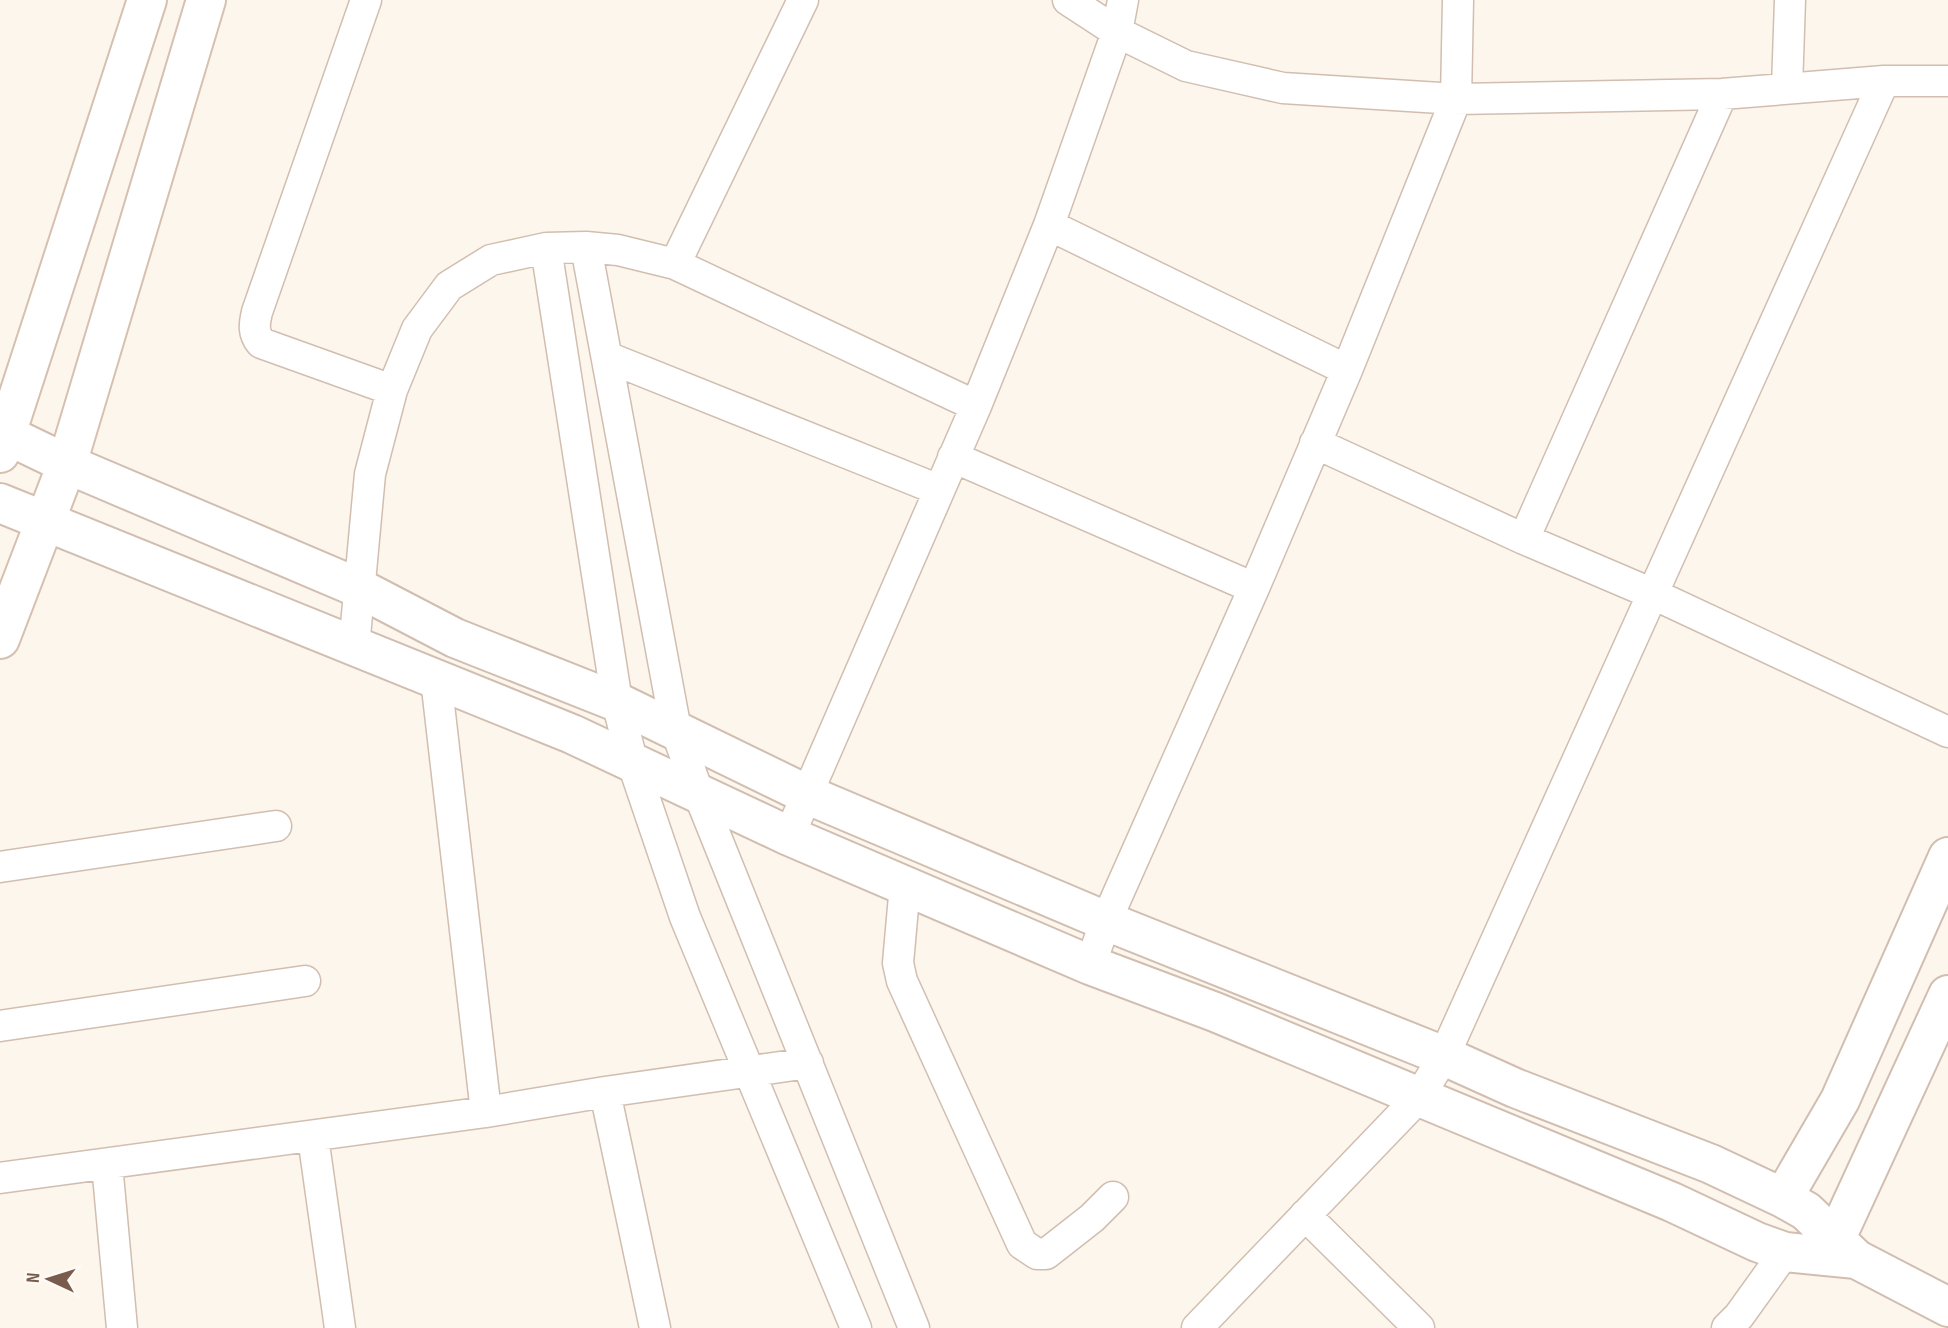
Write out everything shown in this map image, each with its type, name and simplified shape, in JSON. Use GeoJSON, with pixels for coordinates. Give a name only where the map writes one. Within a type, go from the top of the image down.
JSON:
{"type":"FeatureCollection","features":[{"type":"Feature","properties":{"kind":"street"},"geometry":{"type":"LineString","coordinates":[[147,0],[2,442],[68,464],[359,588],[455,638],[617,702],[808,795],[1106,921],[1444,1056],[1515,1088],[1710,1164],[1806,1211],[1846,1248],[1948,1307]]}},
{"type":"Feature","properties":{"kind":"street"},"geometry":{"type":"LineString","coordinates":[[0,639],[43,522],[68,464],[206,0]]}},
{"type":"Feature","properties":{"kind":"street"},"geometry":{"type":"LineString","coordinates":[[366,0],[254,327],[256,337],[261,343],[392,390]]}},
{"type":"Feature","properties":{"kind":"street"},"geometry":{"type":"LineString","coordinates":[[675,264],[803,0]]}},
{"type":"Feature","properties":{"kind":"street"},"geometry":{"type":"LineString","coordinates":[[1068,0],[1117,32],[1186,66],[1283,88],[1456,99],[1722,94],[1884,80],[1948,81]]}},
{"type":"Feature","properties":{"kind":"street"},"geometry":{"type":"LineString","coordinates":[[789,836],[976,406],[1049,225],[1117,32],[1123,0]]}},
{"type":"Feature","properties":{"kind":"street"},"geometry":{"type":"LineString","coordinates":[[1090,965],[1106,921],[1254,588],[1347,370],[1456,99],[1458,0]]}},
{"type":"Feature","properties":{"kind":"street"},"geometry":{"type":"LineString","coordinates":[[1787,89],[1790,0]]}},
{"type":"Feature","properties":{"kind":"street"},"geometry":{"type":"LineString","coordinates":[[1197,1328],[1419,1097],[1444,1056],[1884,80]]}},
{"type":"Feature","properties":{"kind":"street"},"geometry":{"type":"LineString","coordinates":[[1524,539],[1722,94]]}},
{"type":"Feature","properties":{"kind":"street"},"geometry":{"type":"LineString","coordinates":[[1049,225],[1347,370]]}},
{"type":"Feature","properties":{"kind":"street"},"geometry":{"type":"LineString","coordinates":[[586,247],[676,730],[698,792],[914,1328]]}},
{"type":"Feature","properties":{"kind":"street"},"geometry":{"type":"LineString","coordinates":[[354,646],[370,474],[392,390],[417,329],[449,286],[491,260],[546,248],[586,247],[618,250],[675,264],[976,406]]}},
{"type":"Feature","properties":{"kind":"street"},"geometry":{"type":"LineString","coordinates":[[546,248],[617,702],[633,764],[685,917],[856,1328]]}},
{"type":"Feature","properties":{"kind":"street"},"geometry":{"type":"LineString","coordinates":[[607,357],[939,490]]}},
{"type":"Feature","properties":{"kind":"street"},"geometry":{"type":"LineString","coordinates":[[1315,443],[1524,539],[1653,594],[1948,732]]}},
{"type":"Feature","properties":{"kind":"street"},"geometry":{"type":"LineString","coordinates":[[953,457],[1254,588]]}},
{"type":"Feature","properties":{"kind":"street"},"geometry":{"type":"LineString","coordinates":[[0,503],[572,734],[789,836],[1090,965],[1215,1012],[1672,1202],[1757,1242],[1785,1252],[1846,1248]]}},
{"type":"Feature","properties":{"kind":"street"},"geometry":{"type":"LineString","coordinates":[[436,679],[486,1112]]}},
{"type":"Feature","properties":{"kind":"street"},"geometry":{"type":"LineString","coordinates":[[0,867],[276,826]]}},
{"type":"Feature","properties":{"kind":"street"},"geometry":{"type":"LineString","coordinates":[[1783,1198],[1840,1100],[1948,857]]}},
{"type":"Feature","properties":{"kind":"street"},"geometry":{"type":"LineString","coordinates":[[905,885],[898,963],[902,981],[1022,1244],[1037,1254],[1046,1254],[1092,1218],[1113,1197]]}},
{"type":"Feature","properties":{"kind":"street"},"geometry":{"type":"LineString","coordinates":[[0,1026],[305,981]]}},
{"type":"Feature","properties":{"kind":"street"},"geometry":{"type":"LineString","coordinates":[[1846,1248],[1948,995]]}},
{"type":"Feature","properties":{"kind":"street"},"geometry":{"type":"LineString","coordinates":[[0,1178],[313,1137],[808,1063]]}},
{"type":"Feature","properties":{"kind":"street"},"geometry":{"type":"LineString","coordinates":[[605,1092],[655,1328]]}},
{"type":"Feature","properties":{"kind":"street"},"geometry":{"type":"LineString","coordinates":[[313,1137],[340,1328]]}},
{"type":"Feature","properties":{"kind":"street"},"geometry":{"type":"LineString","coordinates":[[107,1164],[122,1328]]}},
{"type":"Feature","properties":{"kind":"street"},"geometry":{"type":"LineString","coordinates":[[1305,1215],[1419,1328]]}},
{"type":"Feature","properties":{"kind":"street"},"geometry":{"type":"LineString","coordinates":[[1727,1328],[1740,1316],[1785,1252]]}}]}
